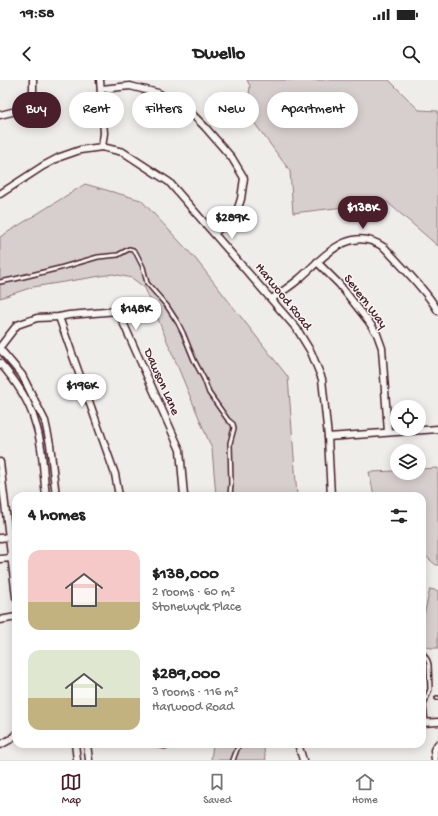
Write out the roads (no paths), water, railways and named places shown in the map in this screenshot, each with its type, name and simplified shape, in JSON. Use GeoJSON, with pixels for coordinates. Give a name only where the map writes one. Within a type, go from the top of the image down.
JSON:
{"type":"FeatureCollection","features":[{"type":"Feature","properties":{"kind":"street"},"geometry":{"type":"LineString","coordinates":[[0,115],[20,110],[33,94],[34,80]]}},
{"type":"Feature","properties":{"kind":"street"},"geometry":{"type":"LineString","coordinates":[[100,80],[104,133],[102,147]]}},
{"type":"Feature","properties":{"kind":"street"},"geometry":{"type":"LineString","coordinates":[[101,89],[130,86],[158,93],[187,109],[232,158],[244,178],[241,199],[235,217],[214,234]]}},
{"type":"Feature","properties":{"kind":"street","name":"Harwood Road"},"geometry":{"type":"LineString","coordinates":[[0,194],[43,166],[60,157],[80,150],[102,147],[123,152],[169,182],[297,328],[312,352],[322,379],[328,437],[331,492]]}},
{"type":"Feature","properties":{"kind":"street"},"geometry":{"type":"LineString","coordinates":[[272,299],[298,280],[338,245],[355,239],[378,243],[385,248],[421,288],[438,311]]}},
{"type":"Feature","properties":{"kind":"street","name":"Severn Way"},"geometry":{"type":"LineString","coordinates":[[317,262],[339,284],[378,334],[382,348],[388,432]]}},
{"type":"Feature","properties":{"kind":"street","name":"Dawson Lane"},"geometry":{"type":"LineString","coordinates":[[0,348],[17,325],[37,318],[118,311],[180,450],[184,492]]}},
{"type":"Feature","properties":{"kind":"street"},"geometry":{"type":"LineString","coordinates":[[59,317],[115,474],[118,492]]}},
{"type":"Feature","properties":{"kind":"street"},"geometry":{"type":"LineString","coordinates":[[0,348],[22,376],[45,420],[50,444],[56,492]]}},
{"type":"Feature","properties":{"kind":"street"},"geometry":{"type":"LineString","coordinates":[[0,363],[22,392],[35,421],[40,443],[46,492]]}},
{"type":"Feature","properties":{"kind":"street"},"geometry":{"type":"LineString","coordinates":[[328,437],[438,429]]}},
{"type":"Feature","properties":{"kind":"street"},"geometry":{"type":"LineString","coordinates":[[0,462],[12,558],[0,559]]}},
{"type":"Feature","properties":{"kind":"street"},"geometry":{"type":"LineString","coordinates":[[0,538],[10,537]]}},
{"type":"Feature","properties":{"kind":"street"},"geometry":{"type":"LineString","coordinates":[[0,620],[12,618]]}},
{"type":"Feature","properties":{"kind":"street"},"geometry":{"type":"LineString","coordinates":[[426,723],[438,722]]}},
{"type":"Feature","properties":{"kind":"street"},"geometry":{"type":"LineString","coordinates":[[0,744],[12,737]]}},
{"type":"Feature","properties":{"kind":"street"},"geometry":{"type":"LineString","coordinates":[[435,760],[434,750],[438,744]]}},
{"type":"Feature","properties":{"kind":"street"},"geometry":{"type":"LineString","coordinates":[[76,748],[77,760]]}},
{"type":"Feature","properties":{"kind":"street"},"geometry":{"type":"LineString","coordinates":[[88,748],[89,760]]}},
{"type":"Feature","properties":{"kind":"street"},"geometry":{"type":"LineString","coordinates":[[299,748],[303,760]]}},
{"type":"Feature","properties":{"kind":"lane"},"geometry":{"type":"LineString","coordinates":[[0,282],[52,270],[98,257],[118,255],[129,249],[133,250],[143,266],[147,283],[167,306],[178,323],[209,393],[228,420],[233,424],[234,428],[230,443],[230,492]]}},
{"type":"Feature","properties":{"kind":"lane"},"geometry":{"type":"LineString","coordinates":[[426,658],[429,665],[430,689],[426,700]]}},
{"type":"Feature","properties":{"kind":"lane"},"geometry":{"type":"LineString","coordinates":[[233,760],[238,748]]}}]}
